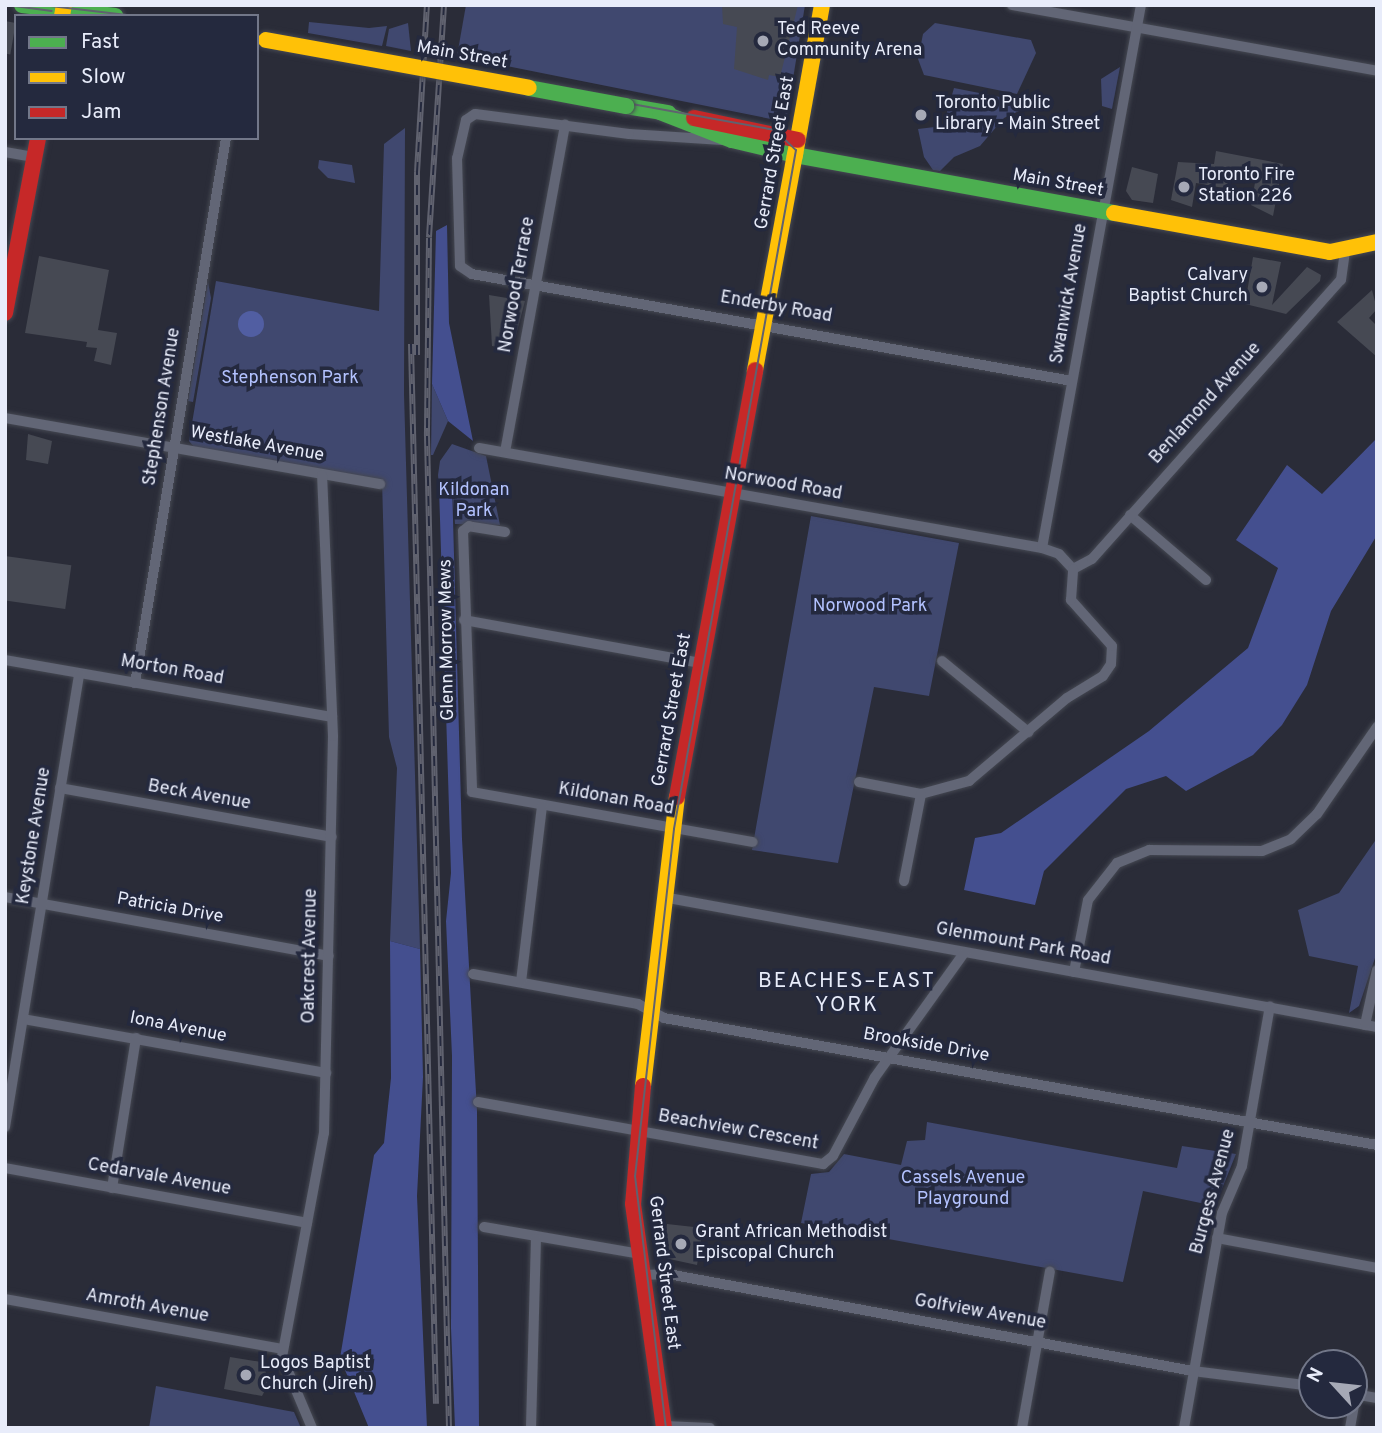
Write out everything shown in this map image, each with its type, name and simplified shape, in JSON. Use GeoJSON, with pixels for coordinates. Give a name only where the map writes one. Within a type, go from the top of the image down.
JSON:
{"type":"FeatureCollection","features":[{"type":"Feature","properties":{"kind":"main road"},"geometry":{"type":"LineString","coordinates":[[22,5],[97,14]]}},
{"type":"Feature","properties":{"kind":"main road","name":"Gerrard Street East"},"geometry":{"type":"LineString","coordinates":[[664,1427],[632,1190],[663,897],[671,828],[822,5]]}},
{"type":"Feature","properties":{"kind":"main road","name":"Main Street"},"geometry":{"type":"LineString","coordinates":[[262,40],[660,112],[796,148],[1103,211],[1330,252],[1377,242]]}},
{"type":"Feature","properties":{"kind":"main road","name":"Main Street"},"geometry":{"type":"LineString","coordinates":[[660,112],[732,140],[796,148]]}},
{"type":"Feature","properties":{"kind":"main road"},"geometry":{"type":"LineString","coordinates":[[5,313],[38,140]]}},
{"type":"Feature","properties":{"kind":"street"},"geometry":{"type":"LineString","coordinates":[[1012,5],[1377,71]]}},
{"type":"Feature","properties":{"kind":"street","name":"Swanwick Avenue"},"geometry":{"type":"LineString","coordinates":[[1042,548],[1141,5]]}},
{"type":"Feature","properties":{"kind":"street","name":"Main Street"},"geometry":{"type":"LineString","coordinates":[[472,274],[458,259],[457,183],[461,132],[475,114],[732,140]]}},
{"type":"Feature","properties":{"kind":"street","name":"Norwood Terrace"},"geometry":{"type":"LineString","coordinates":[[505,452],[565,124]]}},
{"type":"Feature","properties":{"kind":"street","name":"Stephenson Avenue"},"geometry":{"type":"LineString","coordinates":[[135,682],[226,140]]}},
{"type":"Feature","properties":{"kind":"street"},"geometry":{"type":"LineString","coordinates":[[5,152],[34,157]]}},
{"type":"Feature","properties":{"kind":"street","name":"Benlamond Avenue"},"geometry":{"type":"LineString","coordinates":[[1073,569],[1092,559],[1341,280],[1345,250]]}},
{"type":"Feature","properties":{"kind":"street","name":"Enderby Road"},"geometry":{"type":"LineString","coordinates":[[472,274],[764,323],[1072,381]]}},
{"type":"Feature","properties":{"kind":"street","name":"Westlake Avenue"},"geometry":{"type":"LineString","coordinates":[[5,418],[380,484]]}},
{"type":"Feature","properties":{"kind":"street","name":"Norwood Road"},"geometry":{"type":"LineString","coordinates":[[479,448],[1042,548],[1059,554],[1073,569]]}},
{"type":"Feature","properties":{"kind":"street","name":"Oakcrest Avenue"},"geometry":{"type":"LineString","coordinates":[[283,1349],[324,1133],[332,837],[332,717],[322,475]]}},
{"type":"Feature","properties":{"kind":"street"},"geometry":{"type":"LineString","coordinates":[[1130,515],[1206,580]]}},
{"type":"Feature","properties":{"kind":"street","name":"Glenn Morrow Mews"},"geometry":{"type":"LineString","coordinates":[[472,792],[463,531],[468,526],[505,532]]}},
{"type":"Feature","properties":{"kind":"street"},"geometry":{"type":"LineString","coordinates":[[859,782],[921,794],[982,774],[1028,732],[1099,680],[1111,664],[1109,640],[1071,600],[1073,569]]}},
{"type":"Feature","properties":{"kind":"street"},"geometry":{"type":"LineString","coordinates":[[464,620],[701,663]]}},
{"type":"Feature","properties":{"kind":"street","name":"Morton Road"},"geometry":{"type":"LineString","coordinates":[[5,660],[332,717]]}},
{"type":"Feature","properties":{"kind":"street"},"geometry":{"type":"LineString","coordinates":[[942,661],[1028,732]]}},
{"type":"Feature","properties":{"kind":"street","name":"Keystone Avenue"},"geometry":{"type":"LineString","coordinates":[[5,1127],[79,674]]}},
{"type":"Feature","properties":{"kind":"street"},"geometry":{"type":"LineString","coordinates":[[1074,972],[1088,900],[1109,869],[1149,850],[1254,852],[1284,843],[1310,822],[1377,727]]}},
{"type":"Feature","properties":{"kind":"street","name":"Beck Avenue"},"geometry":{"type":"LineString","coordinates":[[61,788],[332,837]]}},
{"type":"Feature","properties":{"kind":"street","name":"Kildonan Road"},"geometry":{"type":"LineString","coordinates":[[472,792],[753,842]]}},
{"type":"Feature","properties":{"kind":"street"},"geometry":{"type":"LineString","coordinates":[[904,881],[921,794]]}},
{"type":"Feature","properties":{"kind":"street"},"geometry":{"type":"LineString","coordinates":[[521,982],[542,805]]}},
{"type":"Feature","properties":{"kind":"street","name":"Patricia Drive"},"geometry":{"type":"LineString","coordinates":[[5,897],[329,956]]}},
{"type":"Feature","properties":{"kind":"street","name":"Glenmount Park Road"},"geometry":{"type":"LineString","coordinates":[[663,897],[1371,1026]]}},
{"type":"Feature","properties":{"kind":"street","name":"Beachview Crescent"},"geometry":{"type":"LineString","coordinates":[[478,1102],[823,1164],[833,1156],[890,1058],[964,953]]}},
{"type":"Feature","properties":{"kind":"street"},"geometry":{"type":"LineString","coordinates":[[1371,1026],[1377,970]]}},
{"type":"Feature","properties":{"kind":"street","name":"Brookside Drive"},"geometry":{"type":"LineString","coordinates":[[473,974],[651,1011],[664,1018],[1377,1145]]}},
{"type":"Feature","properties":{"kind":"street","name":"Burgess Avenue"},"geometry":{"type":"LineString","coordinates":[[1184,1428],[1217,1238],[1238,1181],[1270,1006]]}},
{"type":"Feature","properties":{"kind":"street","name":"Iona Avenue"},"geometry":{"type":"LineString","coordinates":[[23,1019],[326,1073]]}},
{"type":"Feature","properties":{"kind":"street"},"geometry":{"type":"LineString","coordinates":[[113,1188],[136,1038]]}},
{"type":"Feature","properties":{"kind":"street","name":"Cedarvale Avenue"},"geometry":{"type":"LineString","coordinates":[[5,1168],[307,1223]]}},
{"type":"Feature","properties":{"kind":"street"},"geometry":{"type":"LineString","coordinates":[[484,1227],[536,1239],[640,1254]]}},
{"type":"Feature","properties":{"kind":"street"},"geometry":{"type":"LineString","coordinates":[[1217,1238],[1377,1268]]}},
{"type":"Feature","properties":{"kind":"street"},"geometry":{"type":"LineString","coordinates":[[531,1428],[536,1239]]}},
{"type":"Feature","properties":{"kind":"street"},"geometry":{"type":"LineString","coordinates":[[1022,1428],[1050,1271]]}},
{"type":"Feature","properties":{"kind":"street","name":"Golfview Avenue"},"geometry":{"type":"LineString","coordinates":[[643,1275],[667,1274],[1194,1371],[1298,1384]]}},
{"type":"Feature","properties":{"kind":"street","name":"Amroth Avenue"},"geometry":{"type":"LineString","coordinates":[[5,1299],[283,1349]]}},
{"type":"Feature","properties":{"kind":"street"},"geometry":{"type":"LineString","coordinates":[[283,1349],[312,1428]]}},
{"type":"Feature","properties":{"kind":"street"},"geometry":{"type":"LineString","coordinates":[[664,1427],[710,1428]]}},
{"type":"Feature","properties":{"kind":"green space"},"geometry":{"type":"Polygon","coordinates":[[[466,5],[805,5],[786,122],[457,56],[466,5]]]}},
{"type":"Feature","properties":{"kind":"green space"},"geometry":{"type":"Polygon","coordinates":[[[309,22],[369,28],[387,26],[382,46],[308,33],[309,22]]]}},
{"type":"Feature","properties":{"kind":"green space"},"geometry":{"type":"Polygon","coordinates":[[[408,23],[411,51],[386,46],[389,29],[408,23]]]}},
{"type":"Feature","properties":{"kind":"green space"},"geometry":{"type":"Polygon","coordinates":[[[935,23],[1031,40],[1036,53],[1017,94],[924,75],[918,59],[923,34],[935,23]]]}},
{"type":"Feature","properties":{"kind":"green space"},"geometry":{"type":"Polygon","coordinates":[[[1120,67],[1112,109],[1102,106],[1101,79],[1120,67]]]}},
{"type":"Feature","properties":{"kind":"green space"},"geometry":{"type":"Polygon","coordinates":[[[954,88],[1015,100],[1019,111],[1004,118],[980,146],[954,157],[940,171],[933,170],[924,157],[918,129],[943,126],[954,88]]]}},
{"type":"Feature","properties":{"kind":"green space","name":"Stephenson Park"},"geometry":{"type":"Polygon","coordinates":[[[405,128],[404,394],[420,949],[390,941],[397,768],[389,737],[382,480],[194,447],[189,441],[216,281],[379,311],[384,144],[405,128]]]}},
{"type":"Feature","properties":{"kind":"green space"},"geometry":{"type":"Polygon","coordinates":[[[319,160],[352,165],[355,183],[328,178],[318,168],[319,160]]]}},
{"type":"Feature","properties":{"kind":"green space"},"geometry":{"type":"Polygon","coordinates":[[[208,282],[211,298],[193,402],[188,401],[208,282]]]}},
{"type":"Feature","properties":{"kind":"green space"},"geometry":{"type":"Polygon","coordinates":[[[432,384],[448,421],[431,455],[432,384]]]}},
{"type":"Feature","properties":{"kind":"green space","name":"Kildonan Park"},"geometry":{"type":"Polygon","coordinates":[[[452,444],[486,456],[500,525],[455,524],[452,484],[439,487],[438,475],[440,461],[452,444]]]}},
{"type":"Feature","properties":{"kind":"green space","name":"Norwood Park"},"geometry":{"type":"Polygon","coordinates":[[[811,516],[959,543],[929,696],[874,687],[838,863],[752,850],[811,516]]]}},
{"type":"Feature","properties":{"kind":"green space"},"geometry":{"type":"Polygon","coordinates":[[[1377,838],[1377,952],[1359,1006],[1349,1013],[1358,966],[1309,956],[1298,910],[1339,893],[1377,838]]]}},
{"type":"Feature","properties":{"kind":"green space","name":"Cassels Avenue Playground"},"geometry":{"type":"Polygon","coordinates":[[[927,1122],[1177,1168],[1182,1146],[1236,1154],[1215,1206],[1143,1191],[1123,1282],[801,1223],[811,1174],[829,1172],[844,1154],[901,1165],[907,1141],[925,1140],[927,1122]]]}},
{"type":"Feature","properties":{"kind":"green space"},"geometry":{"type":"Polygon","coordinates":[[[156,1386],[294,1412],[301,1428],[149,1428],[156,1386]]]}},
{"type":"Feature","properties":{"kind":"shaded area"},"geometry":{"type":"Polygon","coordinates":[[[447,225],[449,323],[473,441],[448,421],[432,384],[436,231],[447,225]]]}},
{"type":"Feature","properties":{"kind":"shaded area"},"geometry":{"type":"Polygon","coordinates":[[[251,311],[260,315],[264,324],[260,333],[251,337],[242,333],[238,324],[242,315],[251,311]]]}},
{"type":"Feature","properties":{"kind":"shaded area"},"geometry":{"type":"Polygon","coordinates":[[[1377,438],[1377,535],[1331,611],[1307,685],[1282,725],[1253,755],[1186,791],[1166,776],[1126,789],[1044,871],[1035,905],[964,890],[975,838],[1001,833],[1149,731],[1248,648],[1278,568],[1236,540],[1287,465],[1322,494],[1377,438]]]}},
{"type":"Feature","properties":{"kind":"shaded area"},"geometry":{"type":"Polygon","coordinates":[[[452,483],[462,839],[477,1111],[479,1428],[455,1428],[451,1328],[452,1056],[446,921],[451,873],[439,487],[452,483]]]}},
{"type":"Feature","properties":{"kind":"shaded area"},"geometry":{"type":"Polygon","coordinates":[[[390,941],[420,949],[423,1077],[417,1196],[427,1428],[369,1428],[340,1358],[374,1155],[384,1143],[391,1078],[390,941]]]}},
{"type":"Feature","properties":{"kind":"building","name":"Ted Reeve Community Arena"},"geometry":{"type":"Polygon","coordinates":[[[722,5],[798,5],[780,77],[769,75],[768,80],[734,69],[737,27],[723,24],[722,5]]]}},
{"type":"Feature","properties":{"kind":"building"},"geometry":{"type":"Polygon","coordinates":[[[5,21],[14,23],[10,54],[5,53],[5,21]]]}},
{"type":"Feature","properties":{"kind":"building"},"geometry":{"type":"Polygon","coordinates":[[[1216,151],[1283,164],[1273,216],[1251,205],[1256,177],[1232,173],[1229,189],[1196,183],[1192,207],[1171,200],[1178,162],[1214,164],[1216,151]]]}},
{"type":"Feature","properties":{"kind":"building"},"geometry":{"type":"Polygon","coordinates":[[[1132,167],[1158,174],[1153,203],[1132,200],[1126,191],[1132,167]]]}},
{"type":"Feature","properties":{"kind":"building"},"geometry":{"type":"Polygon","coordinates":[[[39,256],[109,270],[98,330],[117,333],[111,365],[94,361],[97,348],[86,347],[87,342],[25,333],[39,256]]]}},
{"type":"Feature","properties":{"kind":"building","name":"Calvary Baptist Church"},"geometry":{"type":"Polygon","coordinates":[[[1253,257],[1281,262],[1272,305],[1307,267],[1321,275],[1320,281],[1286,314],[1245,304],[1253,257]]]}},
{"type":"Feature","properties":{"kind":"building"},"geometry":{"type":"Polygon","coordinates":[[[1372,290],[1377,309],[1369,318],[1377,326],[1377,357],[1337,322],[1372,290]]]}},
{"type":"Feature","properties":{"kind":"building"},"geometry":{"type":"Polygon","coordinates":[[[489,295],[525,301],[512,350],[492,346],[489,295]]]}},
{"type":"Feature","properties":{"kind":"building"},"geometry":{"type":"Polygon","coordinates":[[[28,434],[52,441],[48,464],[26,460],[28,434]]]}},
{"type":"Feature","properties":{"kind":"building"},"geometry":{"type":"Polygon","coordinates":[[[5,556],[71,565],[65,609],[5,600],[5,556]]]}},
{"type":"Feature","properties":{"kind":"building","name":"Grant African Methodist Episcopal Church"},"geometry":{"type":"Polygon","coordinates":[[[667,1224],[703,1228],[697,1265],[660,1257],[667,1224]]]}},
{"type":"Feature","properties":{"kind":"building","name":"Logos Baptist Church (Jireh)"},"geometry":{"type":"Polygon","coordinates":[[[230,1357],[261,1362],[270,1381],[262,1396],[224,1389],[230,1357]]]}},
{"type":"Feature","properties":{"kind":"tram line"},"geometry":{"type":"LineString","coordinates":[[7,5],[52,11]]}},
{"type":"Feature","properties":{"kind":"tram line"},"geometry":{"type":"LineString","coordinates":[[42,5],[118,14]]}},
{"type":"Feature","properties":{"kind":"tram line"},"geometry":{"type":"LineString","coordinates":[[259,36],[775,130],[796,150],[674,829],[635,1176],[666,1428]]}},
{"type":"Feature","properties":{"kind":"railway"},"geometry":{"type":"LineString","coordinates":[[417,355],[417,172],[427,5]]}},
{"type":"Feature","properties":{"kind":"railway"},"geometry":{"type":"LineString","coordinates":[[444,5],[429,238],[427,436],[449,1428]]}},
{"type":"Feature","properties":{"kind":"railway"},"geometry":{"type":"LineString","coordinates":[[411,344],[436,1404]]}},
{"type":"Feature","properties":{"kind":"traffic: fast"},"geometry":{"type":"LineString","coordinates":[[22,5],[98,14]]}},
{"type":"Feature","properties":{"kind":"traffic: fast"},"geometry":{"type":"LineString","coordinates":[[529,88],[626,106]]}},
{"type":"Feature","properties":{"kind":"traffic: fast"},"geometry":{"type":"LineString","coordinates":[[626,106],[668,113]]}},
{"type":"Feature","properties":{"kind":"traffic: fast"},"geometry":{"type":"LineString","coordinates":[[660,112],[732,140],[795,155],[1114,213]]}},
{"type":"Feature","properties":{"kind":"traffic: slow"},"geometry":{"type":"LineString","coordinates":[[62,14],[64,5]]}},
{"type":"Feature","properties":{"kind":"traffic: slow"},"geometry":{"type":"LineString","coordinates":[[795,155],[822,5]]}},
{"type":"Feature","properties":{"kind":"traffic: slow"},"geometry":{"type":"LineString","coordinates":[[266,40],[529,88]]}},
{"type":"Feature","properties":{"kind":"traffic: slow"},"geometry":{"type":"LineString","coordinates":[[755,370],[795,155]]}},
{"type":"Feature","properties":{"kind":"traffic: slow"},"geometry":{"type":"LineString","coordinates":[[1114,213],[1330,252],[1377,242]]}},
{"type":"Feature","properties":{"kind":"traffic: slow"},"geometry":{"type":"LineString","coordinates":[[643,1086],[677,797]]}},
{"type":"Feature","properties":{"kind":"traffic: jam"},"geometry":{"type":"LineString","coordinates":[[694,118],[798,140]]}},
{"type":"Feature","properties":{"kind":"traffic: jam"},"geometry":{"type":"LineString","coordinates":[[5,313],[38,140]]}},
{"type":"Feature","properties":{"kind":"traffic: jam"},"geometry":{"type":"LineString","coordinates":[[677,797],[755,370]]}},
{"type":"Feature","properties":{"kind":"traffic: jam"},"geometry":{"type":"LineString","coordinates":[[643,1086],[633,1204],[664,1428]]}},
{"type":"Feature","properties":{"kind":"place","name":"Ted Reeve Community Arena"},"geometry":{"type":"Point","coordinates":[763,41]}},
{"type":"Feature","properties":{"kind":"place","name":"Toronto Public Library - Main Street"},"geometry":{"type":"Point","coordinates":[921,115]}},
{"type":"Feature","properties":{"kind":"place","name":"Toronto Fire Station 226"},"geometry":{"type":"Point","coordinates":[1184,187]}},
{"type":"Feature","properties":{"kind":"place","name":"Calvary Baptist Church"},"geometry":{"type":"Point","coordinates":[1262,287]}},
{"type":"Feature","properties":{"kind":"place","name":"Grant African Methodist Episcopal Church"},"geometry":{"type":"Point","coordinates":[681,1244]}},
{"type":"Feature","properties":{"kind":"place","name":"Logos Baptist Church (Jireh)"},"geometry":{"type":"Point","coordinates":[246,1375]}},
{"type":"Feature","properties":{"kind":"district","name":"BEACHES–EAST YORK"},"geometry":{"type":"Point","coordinates":[847,994]}}]}
